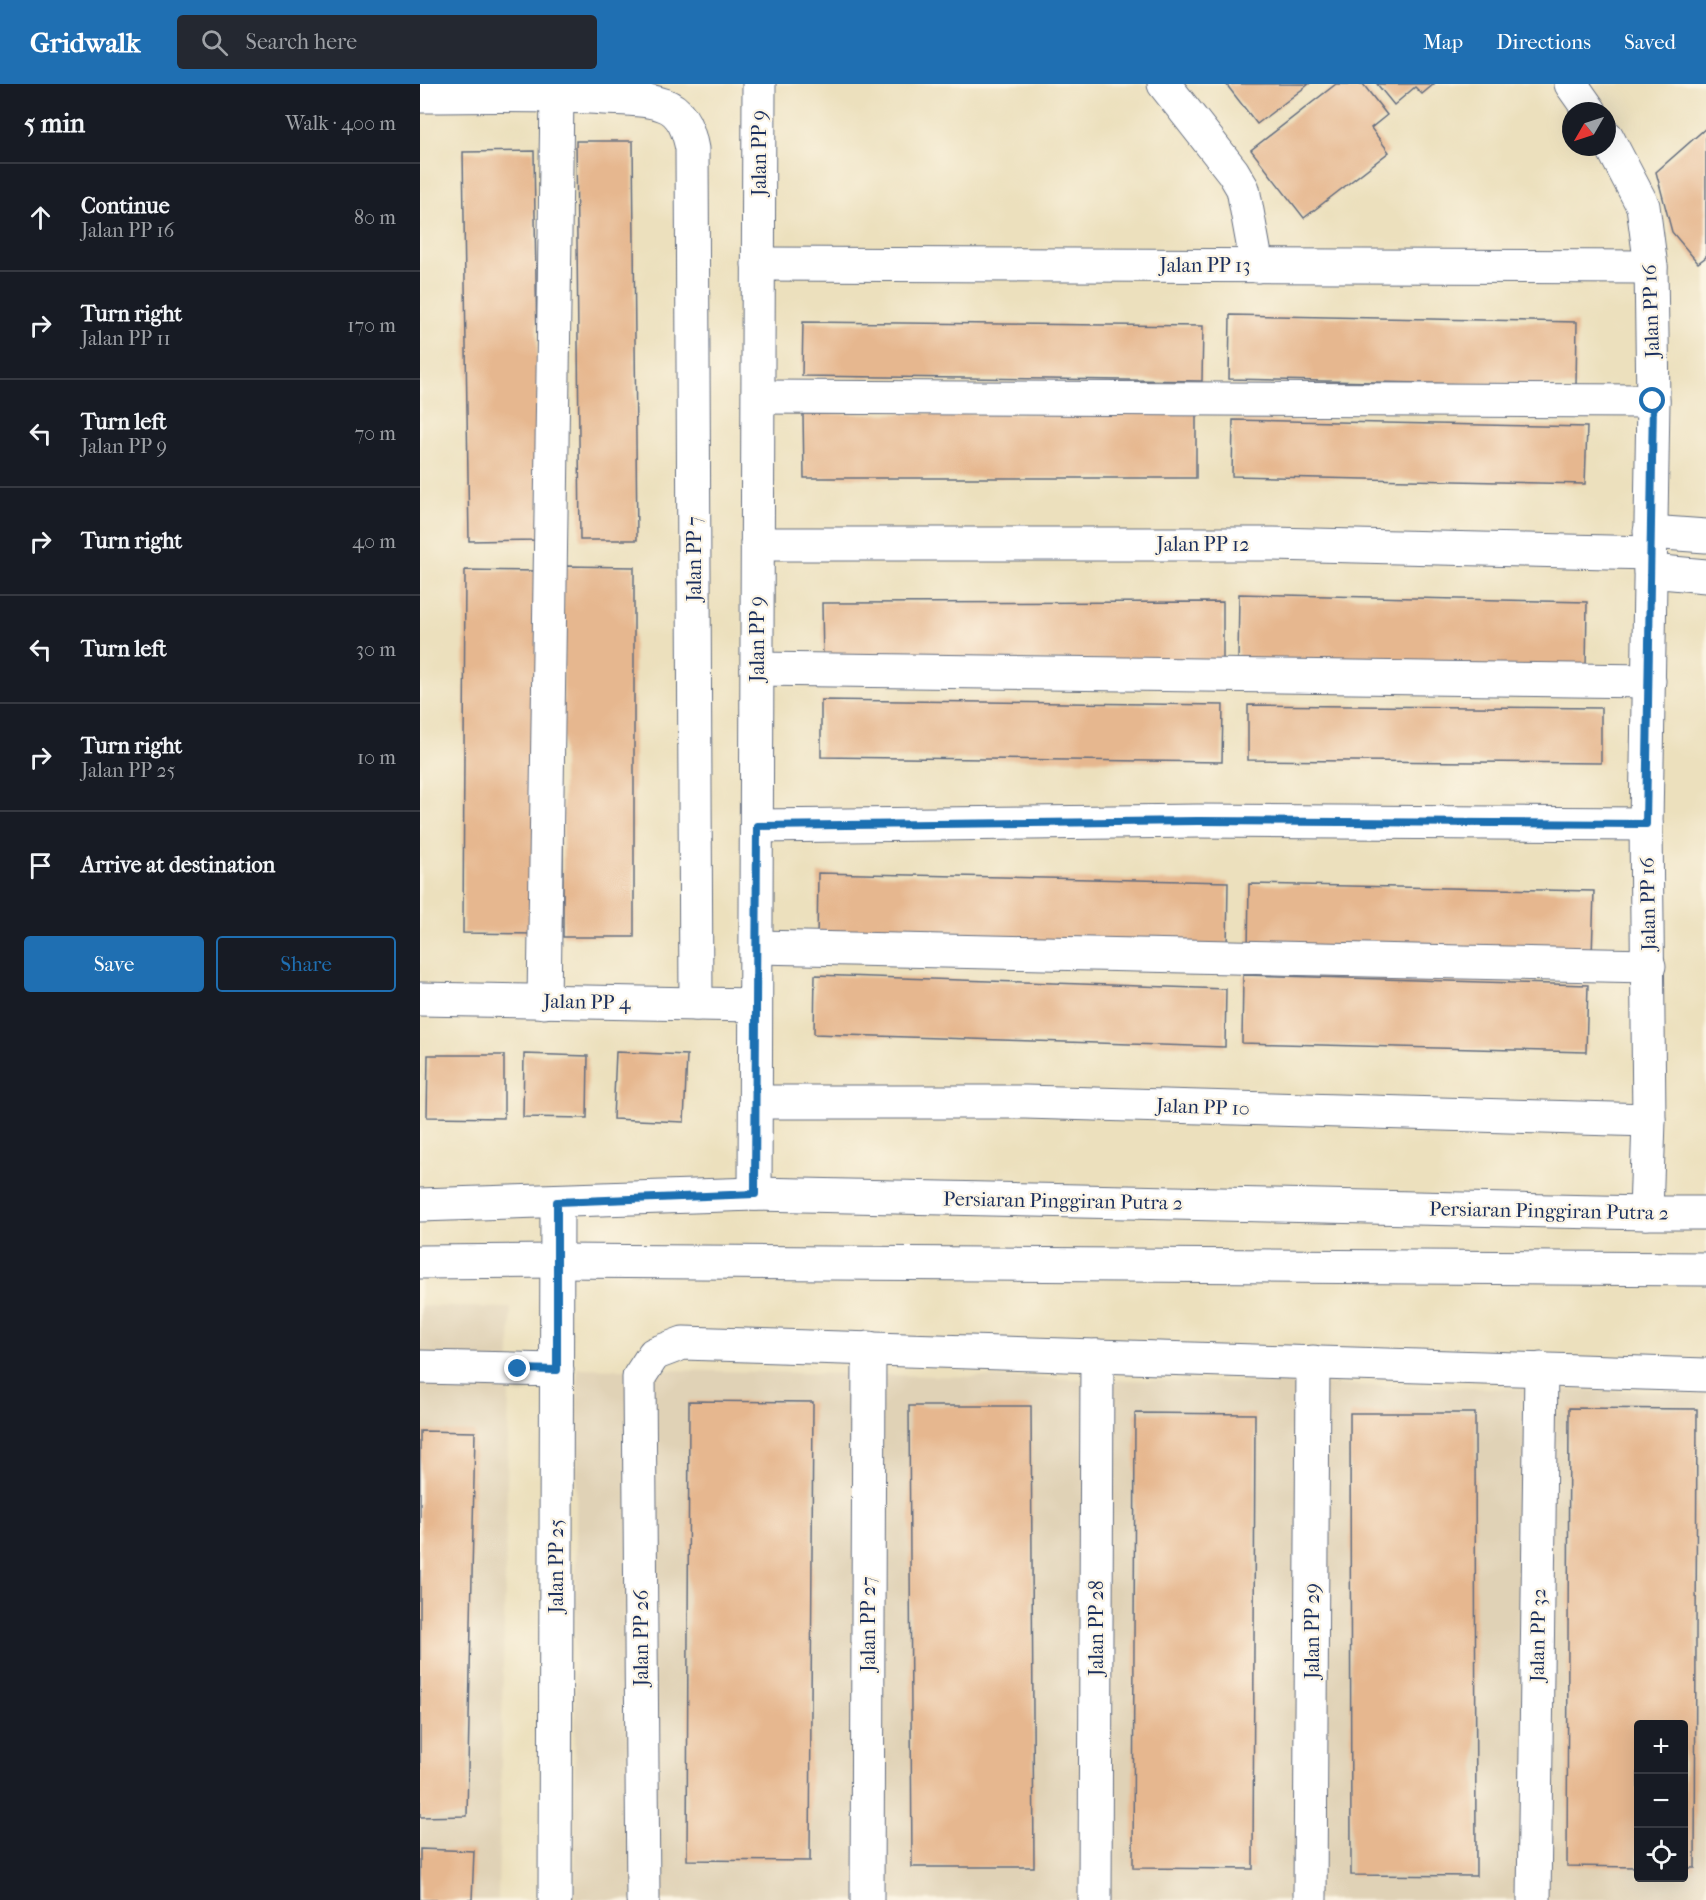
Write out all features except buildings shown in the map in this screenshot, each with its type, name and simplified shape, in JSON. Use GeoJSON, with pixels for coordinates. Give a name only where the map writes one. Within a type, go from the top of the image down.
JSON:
{"type":"FeatureCollection","features":[{"type":"Feature","properties":{"kind":"street","name":"Jalan PP 9"},"geometry":{"type":"LineString","coordinates":[[755,1194],[755,1005],[758,946],[759,84]]}},
{"type":"Feature","properties":{"kind":"street"},"geometry":{"type":"LineString","coordinates":[[1164,84],[1233,172],[1243,189],[1257,266]]}},
{"type":"Feature","properties":{"kind":"street"},"geometry":{"type":"LineString","coordinates":[[1571,84],[1584,102]]}},
{"type":"Feature","properties":{"kind":"street"},"geometry":{"type":"LineString","coordinates":[[420,96],[557,95],[544,1002]]}},
{"type":"Feature","properties":{"kind":"street","name":"Jalan PP 7"},"geometry":{"type":"LineString","coordinates":[[557,95],[648,101],[666,105],[679,116],[689,133],[692,149],[696,1004]]}},
{"type":"Feature","properties":{"kind":"street","name":"Jalan PP 16"},"geometry":{"type":"LineString","coordinates":[[1616,154],[1643,206],[1651,267],[1653,401],[1646,824],[1650,1120],[1646,1213]]}},
{"type":"Feature","properties":{"kind":"street","name":"Jalan PP 13"},"geometry":{"type":"LineString","coordinates":[[758,264],[1651,267]]}},
{"type":"Feature","properties":{"kind":"street"},"geometry":{"type":"LineString","coordinates":[[759,397],[1653,401]]}},
{"type":"Feature","properties":{"kind":"street"},"geometry":{"type":"LineString","coordinates":[[1650,552],[1706,536]]}},
{"type":"Feature","properties":{"kind":"street","name":"Jalan PP 12"},"geometry":{"type":"LineString","coordinates":[[757,544],[1273,544],[1650,552]]}},
{"type":"Feature","properties":{"kind":"street"},"geometry":{"type":"LineString","coordinates":[[1650,552],[1706,576]]}},
{"type":"Feature","properties":{"kind":"street"},"geometry":{"type":"LineString","coordinates":[[757,669],[1649,681]]}},
{"type":"Feature","properties":{"kind":"street"},"geometry":{"type":"LineString","coordinates":[[757,826],[1198,821],[1646,824]]}},
{"type":"Feature","properties":{"kind":"street"},"geometry":{"type":"LineString","coordinates":[[758,946],[1649,966]]}},
{"type":"Feature","properties":{"kind":"street","name":"Jalan PP 4"},"geometry":{"type":"LineString","coordinates":[[420,999],[755,1005]]}},
{"type":"Feature","properties":{"kind":"street","name":"Jalan PP 10"},"geometry":{"type":"LineString","coordinates":[[756,1102],[1025,1102],[1650,1120]]}},
{"type":"Feature","properties":{"kind":"street","name":"Persiaran Pinggiran Putra 2"},"geometry":{"type":"LineString","coordinates":[[420,1205],[755,1194],[1706,1213]]}},
{"type":"Feature","properties":{"kind":"street","name":"Jalan PP 25"},"geometry":{"type":"LineString","coordinates":[[555,1900],[557,1202]]}},
{"type":"Feature","properties":{"kind":"street"},"geometry":{"type":"LineString","coordinates":[[420,1262],[1706,1269]]}},
{"type":"Feature","properties":{"kind":"street","name":"Jalan PP 26"},"geometry":{"type":"LineString","coordinates":[[643,1900],[639,1377],[654,1354],[683,1342],[869,1348]]}},
{"type":"Feature","properties":{"kind":"street"},"geometry":{"type":"LineString","coordinates":[[869,1348],[1706,1375]]}},
{"type":"Feature","properties":{"kind":"street","name":"Jalan PP 27"},"geometry":{"type":"LineString","coordinates":[[867,1900],[869,1348]]}},
{"type":"Feature","properties":{"kind":"street","name":"Jalan PP 28"},"geometry":{"type":"LineString","coordinates":[[1095,1900],[1097,1356]]}},
{"type":"Feature","properties":{"kind":"street","name":"Jalan PP 29"},"geometry":{"type":"LineString","coordinates":[[1310,1900],[1313,1362]]}},
{"type":"Feature","properties":{"kind":"street"},"geometry":{"type":"LineString","coordinates":[[420,1367],[557,1370]]}},
{"type":"Feature","properties":{"kind":"street","name":"Jalan PP 32"},"geometry":{"type":"LineString","coordinates":[[1534,1900],[1541,1370]]}},
{"type":"Feature","properties":{"kind":"shaded area"},"geometry":{"type":"Polygon","coordinates":[[[420,1306],[511,1308],[498,1900],[420,1900],[420,1306]]]}},
{"type":"Feature","properties":{"kind":"shaded area"},"geometry":{"type":"Polygon","coordinates":[[[577,1368],[1706,1393],[1706,1900],[574,1900],[577,1368]]]}},
{"type":"Feature","properties":{"kind":"route"},"geometry":{"type":"LineString","coordinates":[[518,1369],[557,1370],[557,1202],[755,1194],[757,826],[1198,821],[1646,824],[1653,401]]}}]}
